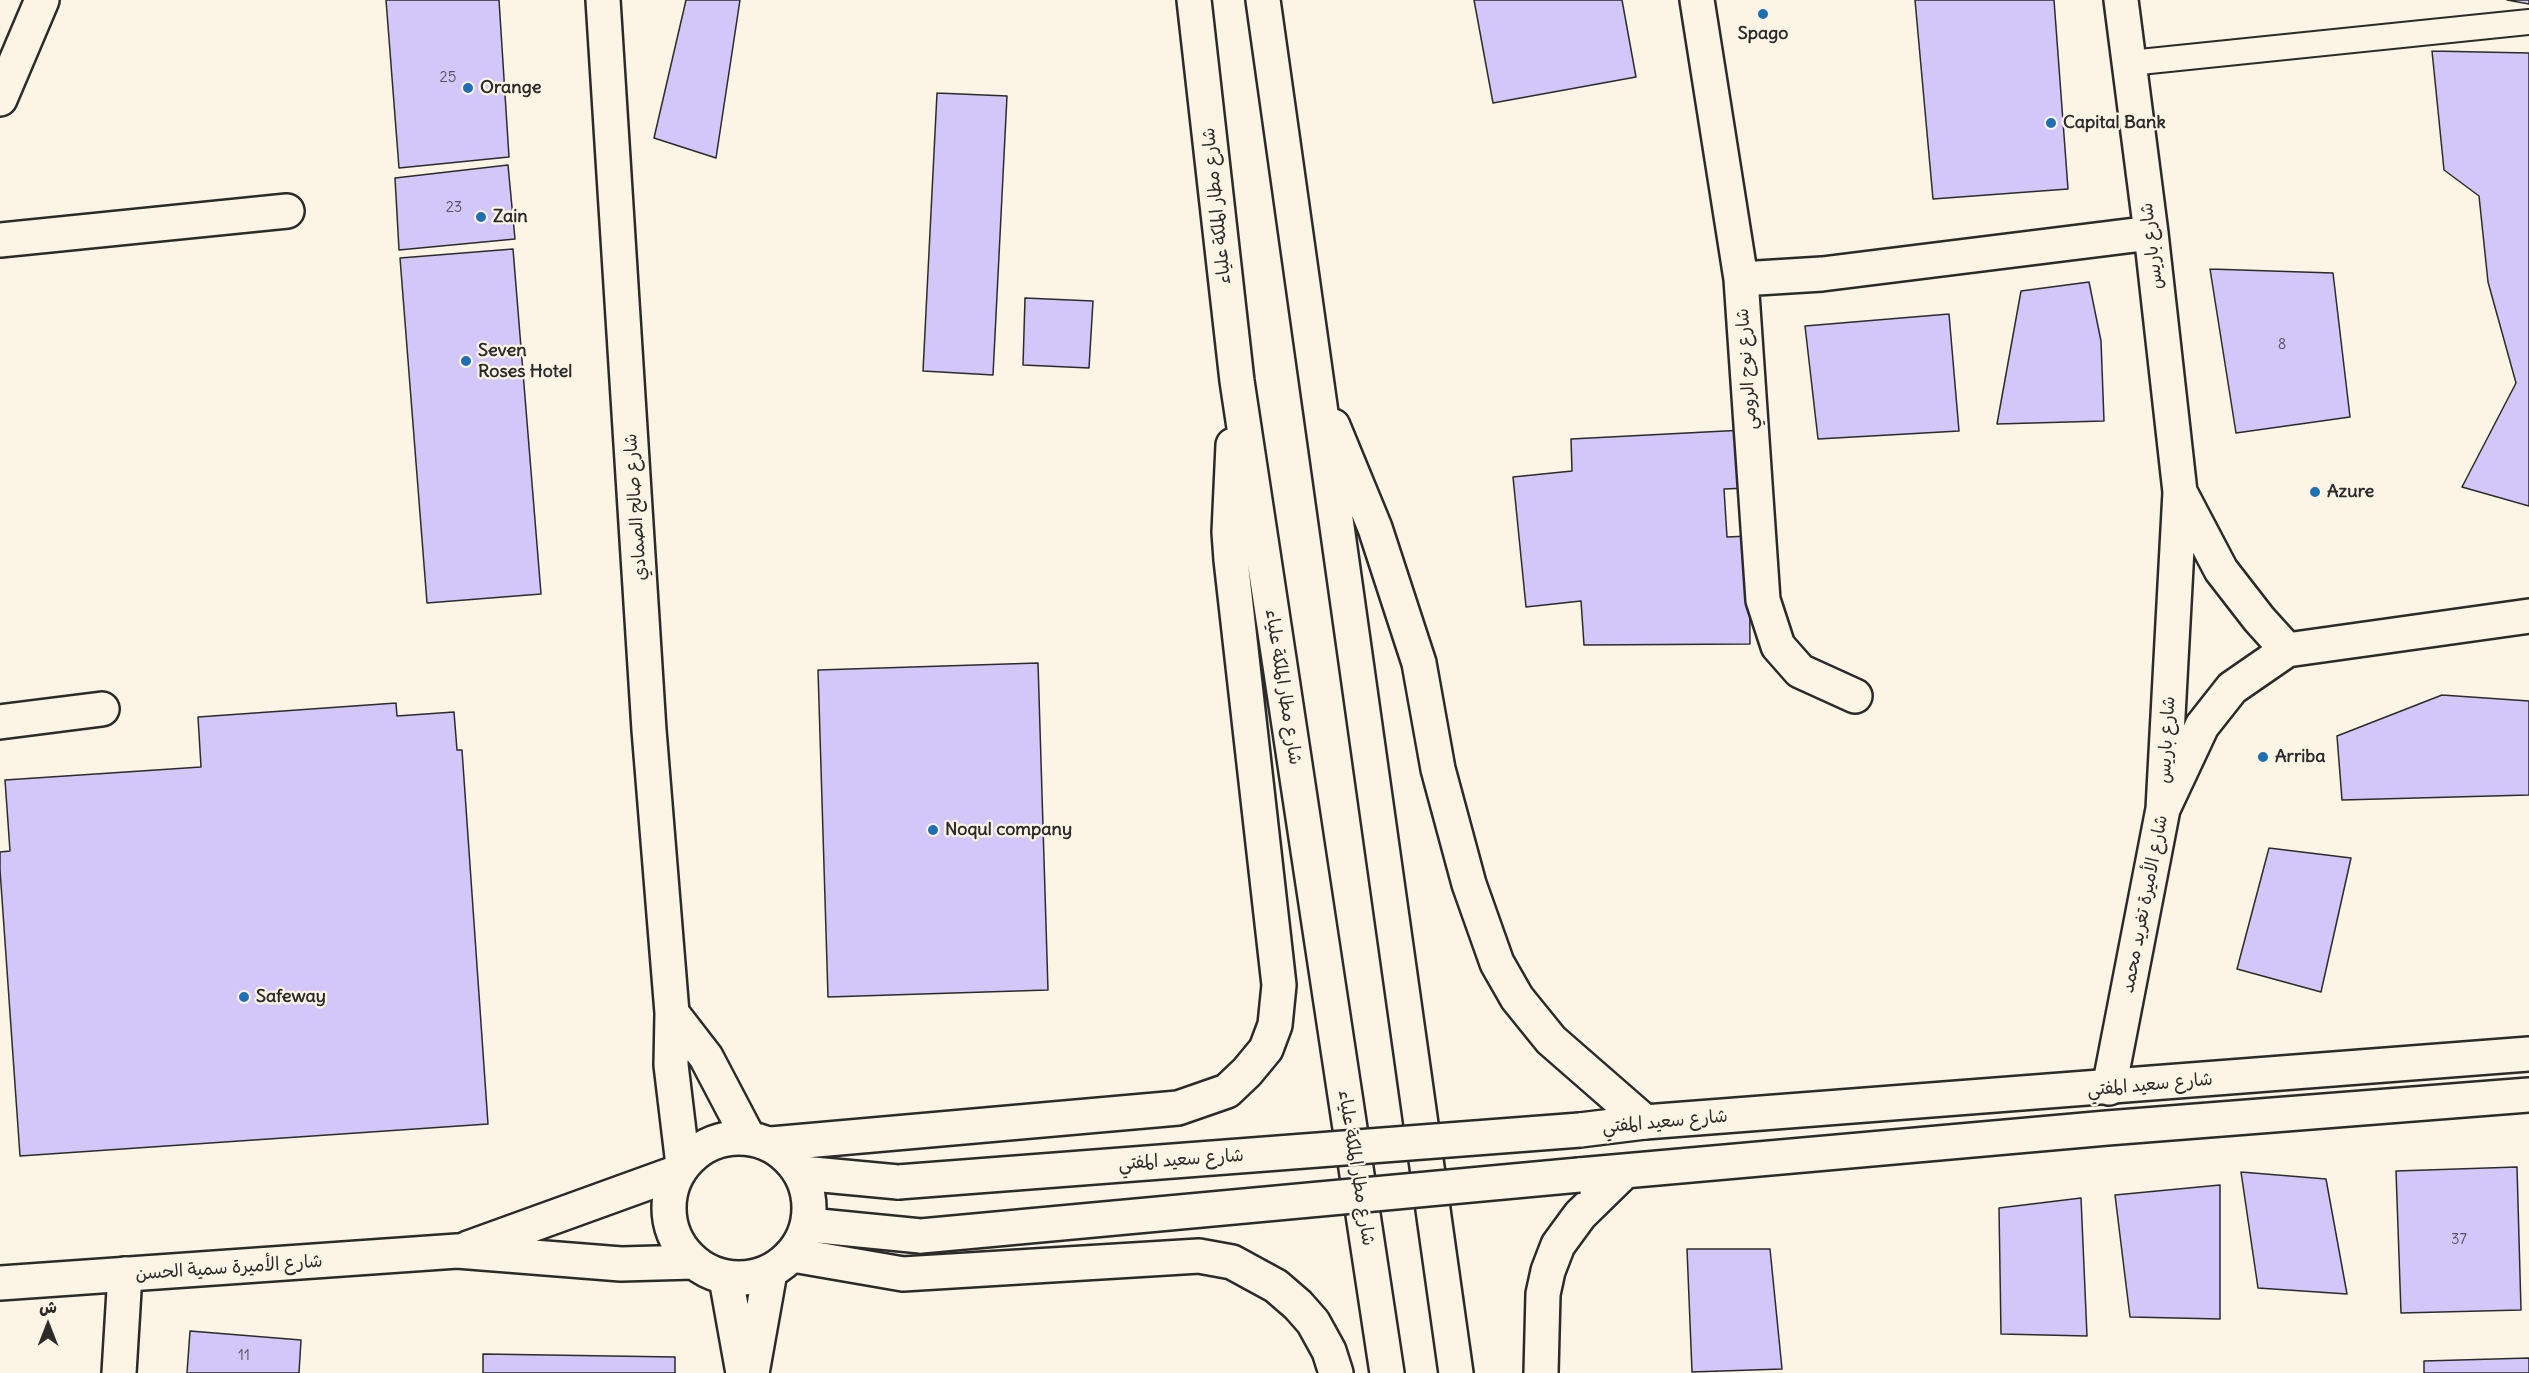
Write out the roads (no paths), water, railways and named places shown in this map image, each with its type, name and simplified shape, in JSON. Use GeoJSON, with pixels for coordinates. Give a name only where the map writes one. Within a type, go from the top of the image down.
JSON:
{"type":"FeatureCollection","features":[{"type":"Feature","properties":{"kind":"main road"},"geometry":{"type":"LineString","coordinates":[[0,99],[42,0]]}},
{"type":"Feature","properties":{"kind":"main road","name":"شارع صالح الصمادي"},"geometry":{"type":"LineString","coordinates":[[603,0],[650,730],[672,1013],[671,1065],[680,1168]]}},
{"type":"Feature","properties":{"kind":"main road","name":"شارع مطار الملكة علياء"},"geometry":{"type":"LineString","coordinates":[[1194,0],[1237,381],[1387,1373]]}},
{"type":"Feature","properties":{"kind":"main road"},"geometry":{"type":"LineString","coordinates":[[1263,0],[1456,1373]]}},
{"type":"Feature","properties":{"kind":"main road","name":"شارع نوح الرومي"},"geometry":{"type":"LineString","coordinates":[[1697,0],[1741,279],[1763,600],[1778,646],[1800,671],[1855,696]]}},
{"type":"Feature","properties":{"kind":"main road","name":"شارع باريس"},"geometry":{"type":"LineString","coordinates":[[2121,0],[2151,233],[2180,492],[2163,809]]}},
{"type":"Feature","properties":{"kind":"main road"},"geometry":{"type":"LineString","coordinates":[[0,240],[288,211]]}},
{"type":"Feature","properties":{"kind":"main road"},"geometry":{"type":"LineString","coordinates":[[1741,279],[1822,274],[2151,233]]}},
{"type":"Feature","properties":{"kind":"main road"},"geometry":{"type":"LineString","coordinates":[[1237,381],[1230,491],[1231,560],[1279,985],[1275,1025],[1266,1049],[1227,1091],[1178,1108],[759,1141],[723,1139],[701,1148],[680,1168],[669,1195],[669,1220],[677,1244],[693,1262],[726,1278],[748,1279],[781,1264],[903,1274],[1199,1257],[1232,1262],[1276,1286],[1298,1305],[1313,1322],[1324,1341],[1336,1373]]}},
{"type":"Feature","properties":{"kind":"main road"},"geometry":{"type":"LineString","coordinates":[[1316,386],[1357,483],[1419,663],[1438,769],[1469,884],[1497,963],[1517,998],[1551,1040],[1645,1122]]}},
{"type":"Feature","properties":{"kind":"main road","name":"شارع باريس"},"geometry":{"type":"LineString","coordinates":[[2180,492],[2221,570],[2259,619],[2287,650]]}},
{"type":"Feature","properties":{"kind":"main road","name":"شارع الأميرة تغريد محمد"},"geometry":{"type":"LineString","coordinates":[[2109,1088],[2163,809],[2184,760],[2217,705],[2232,688],[2287,650],[2529,616]]}},
{"type":"Feature","properties":{"kind":"main road"},"geometry":{"type":"LineString","coordinates":[[0,722],[102,710]]}},
{"type":"Feature","properties":{"kind":"main road"},"geometry":{"type":"LineString","coordinates":[[672,1013],[706,1057],[759,1141],[802,1173],[810,1198],[809,1225],[781,1264],[752,1373]]}},
{"type":"Feature","properties":{"kind":"main road","name":"شارع سعيد المفتي"},"geometry":{"type":"LineString","coordinates":[[802,1173],[898,1182],[2529,1054]]}},
{"type":"Feature","properties":{"kind":"main road"},"geometry":{"type":"LineString","coordinates":[[809,1225],[921,1236],[2107,1128],[2529,1095]]}},
{"type":"Feature","properties":{"kind":"main road","name":"شارع الأميرة سمية الحسن"},"geometry":{"type":"LineString","coordinates":[[457,1251],[680,1168]]}},
{"type":"Feature","properties":{"kind":"main road"},"geometry":{"type":"LineString","coordinates":[[1541,1373],[1543,1294],[1548,1271],[1558,1245],[1580,1215],[1623,1173]]}},
{"type":"Feature","properties":{"kind":"main road","name":"شارع الأميرة سمية الحسن"},"geometry":{"type":"LineString","coordinates":[[0,1283],[457,1251],[621,1264],[693,1262]]}},
{"type":"Feature","properties":{"kind":"main road"},"geometry":{"type":"LineString","coordinates":[[119,1373],[125,1274]]}},
{"type":"Feature","properties":{"kind":"main road"},"geometry":{"type":"LineString","coordinates":[[726,1278],[743,1373]]}},
{"type":"Feature","properties":{"kind":"lane"},"geometry":{"type":"LineString","coordinates":[[2130,63],[2529,22]]}},
{"type":"Feature","properties":{"kind":"place","name":"Spago"},"geometry":{"type":"Point","coordinates":[1763,14]}},
{"type":"Feature","properties":{"kind":"place","name":"Orange"},"geometry":{"type":"Point","coordinates":[468,88]}},
{"type":"Feature","properties":{"kind":"place","name":"Capital Bank"},"geometry":{"type":"Point","coordinates":[2051,123]}},
{"type":"Feature","properties":{"kind":"place","name":"Zain"},"geometry":{"type":"Point","coordinates":[481,217]}},
{"type":"Feature","properties":{"kind":"place","name":"Seven Roses Hotel"},"geometry":{"type":"Point","coordinates":[466,361]}},
{"type":"Feature","properties":{"kind":"place","name":"Azure"},"geometry":{"type":"Point","coordinates":[2315,492]}},
{"type":"Feature","properties":{"kind":"place","name":"Arriba"},"geometry":{"type":"Point","coordinates":[2263,757]}},
{"type":"Feature","properties":{"kind":"place","name":"Noqul company"},"geometry":{"type":"Point","coordinates":[933,830]}},
{"type":"Feature","properties":{"kind":"place","name":"Safeway"},"geometry":{"type":"Point","coordinates":[244,997]}}]}
